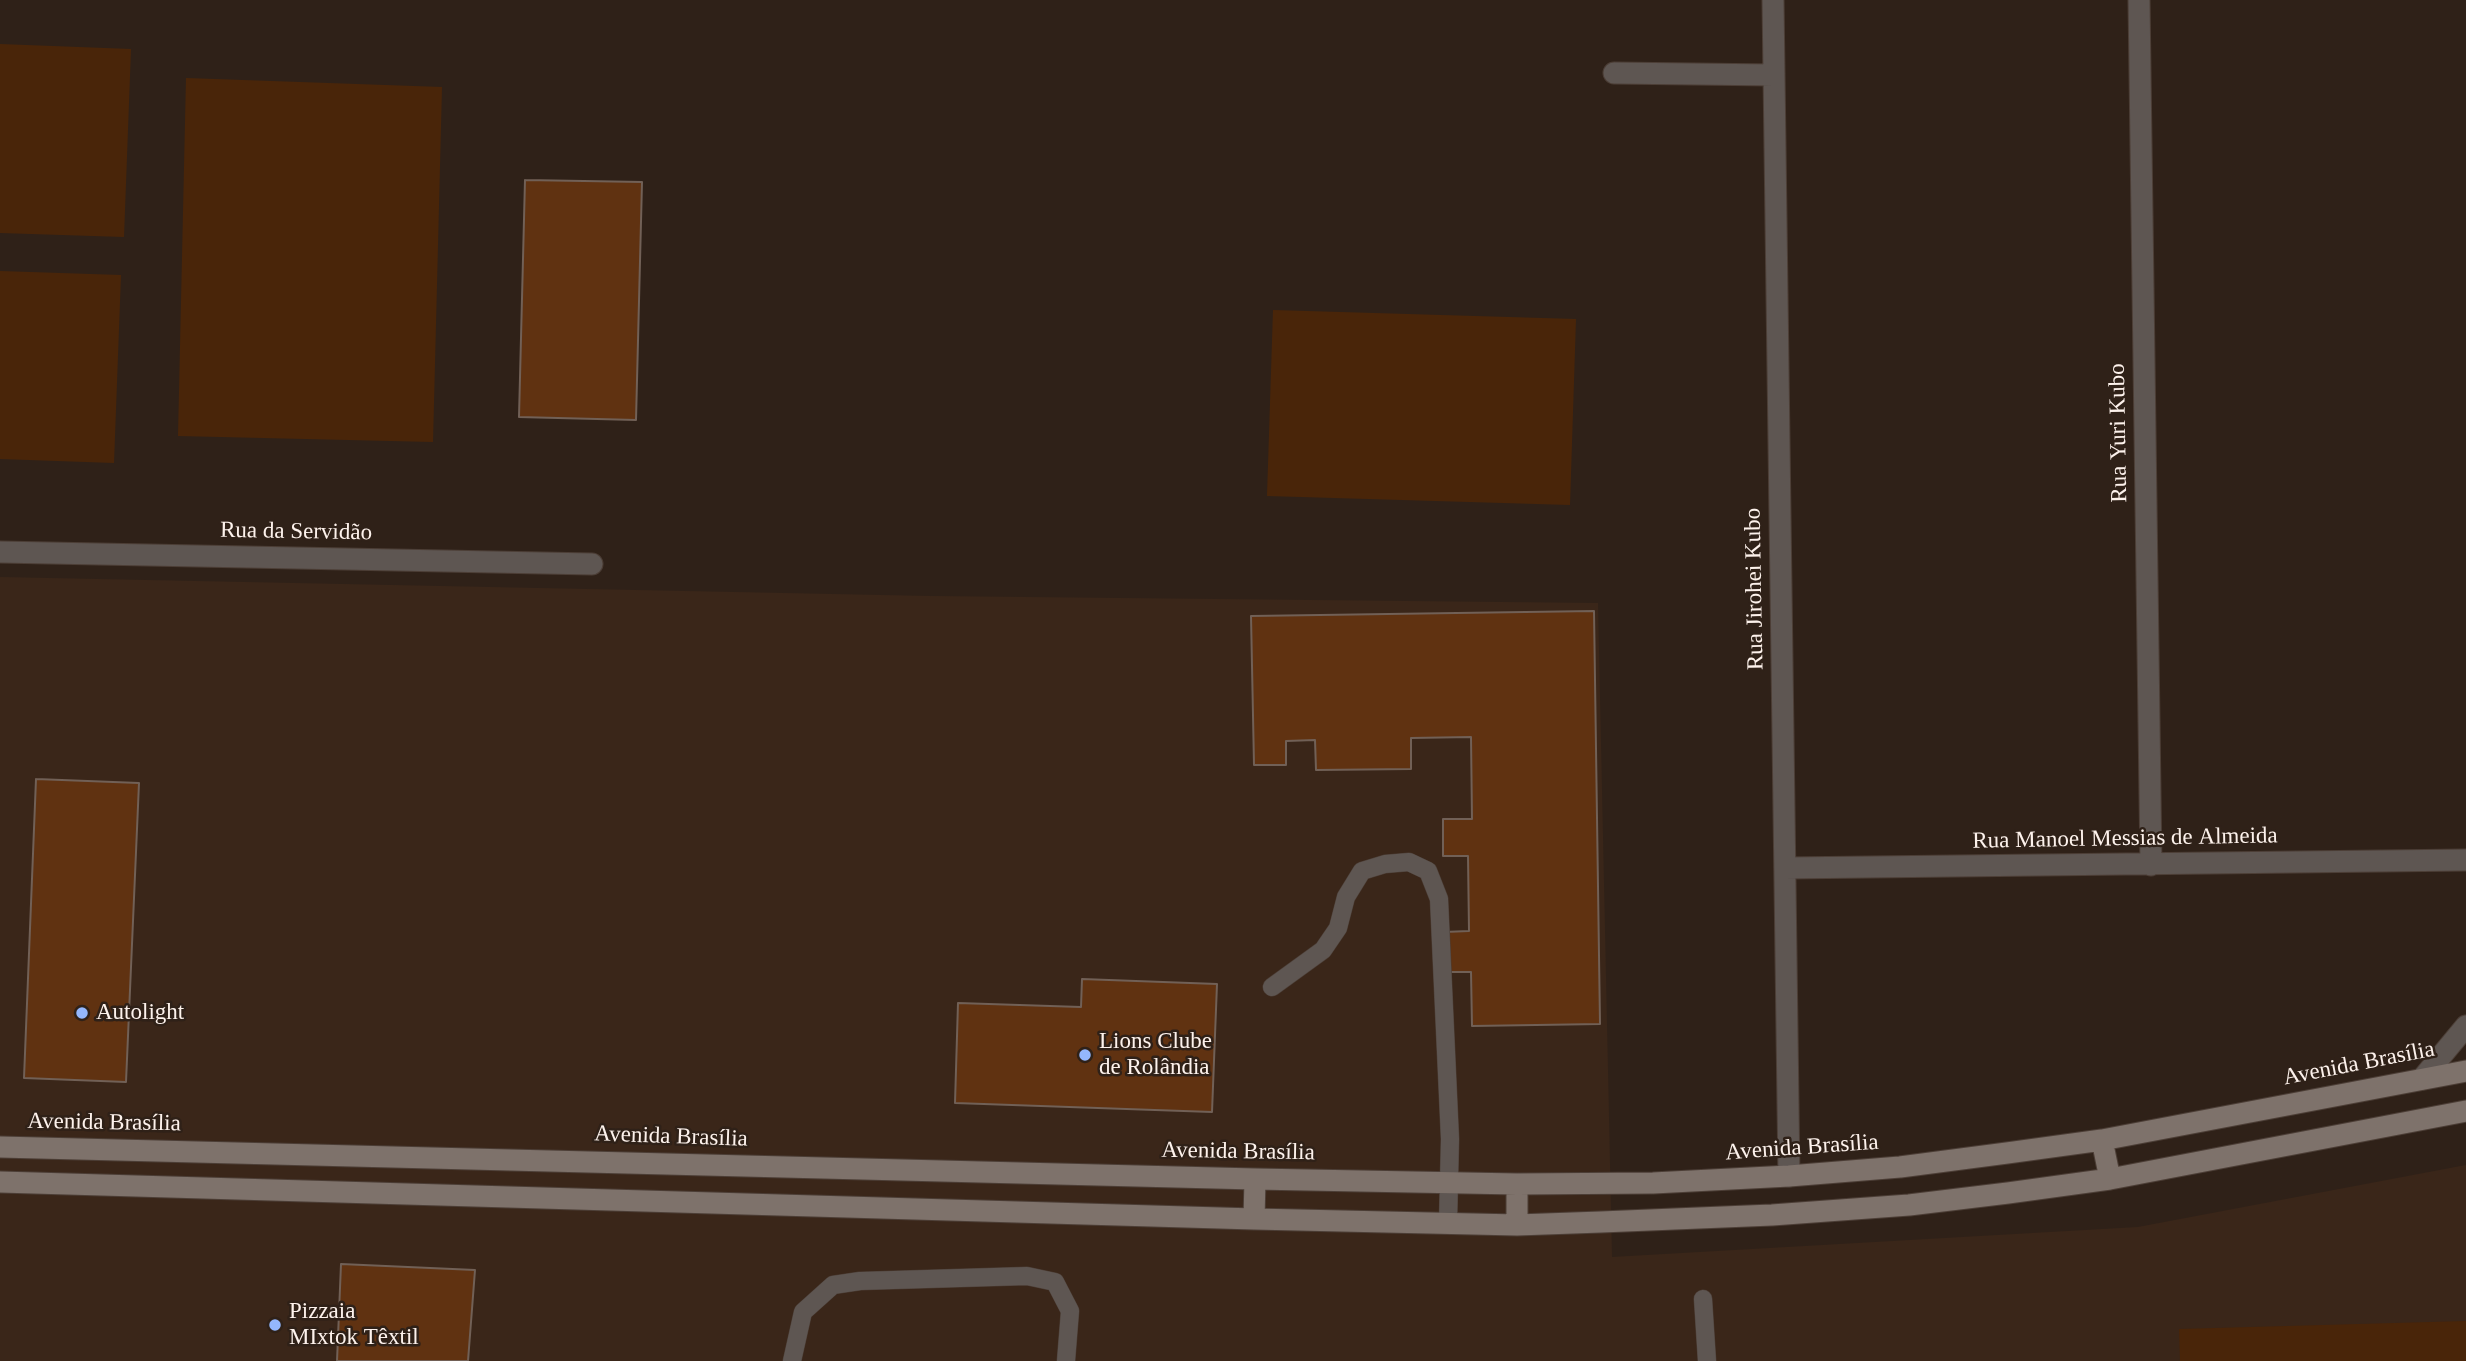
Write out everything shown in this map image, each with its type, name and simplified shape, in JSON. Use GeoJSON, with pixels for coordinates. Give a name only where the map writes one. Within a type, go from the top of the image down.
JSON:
{"type":"FeatureCollection","features":[{"type":"Feature","properties":{"kind":"main road","name":"Avenida Brasília"},"geometry":{"type":"LineString","coordinates":[[0,1147],[1255,1179],[1517,1184],[1653,1183],[1900,1167],[2102,1140],[2466,1071]]}},
{"type":"Feature","properties":{"kind":"main road"},"geometry":{"type":"LineString","coordinates":[[0,1182],[1517,1225],[1772,1215],[1909,1205],[2109,1179],[2466,1111]]}},
{"type":"Feature","properties":{"kind":"main road"},"geometry":{"type":"LineString","coordinates":[[2102,1140],[2109,1179]]}},
{"type":"Feature","properties":{"kind":"main road"},"geometry":{"type":"LineString","coordinates":[[369,1194],[370,1155]]}},
{"type":"Feature","properties":{"kind":"main road"},"geometry":{"type":"LineString","coordinates":[[1254,1219],[1255,1179]]}},
{"type":"Feature","properties":{"kind":"main road"},"geometry":{"type":"LineString","coordinates":[[1517,1184],[1517,1225]]}},
{"type":"Feature","properties":{"kind":"street","name":"Rua Jirohei Kubo"},"geometry":{"type":"LineString","coordinates":[[1773,0],[1789,1176]]}},
{"type":"Feature","properties":{"kind":"street","name":"Rua Yuri Kubo"},"geometry":{"type":"LineString","coordinates":[[2139,0],[2151,865]]}},
{"type":"Feature","properties":{"kind":"street"},"geometry":{"type":"LineString","coordinates":[[1614,73],[1774,75]]}},
{"type":"Feature","properties":{"kind":"street","name":"Rua da Servidão"},"geometry":{"type":"LineString","coordinates":[[0,552],[592,564]]}},
{"type":"Feature","properties":{"kind":"street","name":"Rua Manoel Messias de Almeida"},"geometry":{"type":"LineString","coordinates":[[1785,868],[2466,860]]}},
{"type":"Feature","properties":{"kind":"street"},"geometry":{"type":"LineString","coordinates":[[2422,1079],[2466,1026]]}},
{"type":"Feature","properties":{"kind":"lane"},"geometry":{"type":"LineString","coordinates":[[1272,987],[1323,950],[1338,928],[1346,897],[1362,871],[1385,864],[1409,862],[1428,871],[1439,899],[1450,1139],[1448,1223]]}},
{"type":"Feature","properties":{"kind":"lane"},"geometry":{"type":"LineString","coordinates":[[792,1361],[803,1312],[833,1285],[860,1281],[1027,1276],[1055,1282],[1070,1311],[1066,1361]]}},
{"type":"Feature","properties":{"kind":"lane"},"geometry":{"type":"LineString","coordinates":[[1703,1299],[1707,1361]]}},
{"type":"Feature","properties":{"kind":"shaded area"},"geometry":{"type":"Polygon","coordinates":[[[0,44],[131,49],[124,237],[0,233],[0,44]]]}},
{"type":"Feature","properties":{"kind":"shaded area"},"geometry":{"type":"Polygon","coordinates":[[[186,78],[442,87],[433,442],[178,436],[186,78]]]}},
{"type":"Feature","properties":{"kind":"shaded area"},"geometry":{"type":"Polygon","coordinates":[[[0,271],[121,275],[114,463],[0,459],[0,271]]]}},
{"type":"Feature","properties":{"kind":"shaded area"},"geometry":{"type":"Polygon","coordinates":[[[1273,310],[1576,319],[1570,505],[1267,496],[1273,310]]]}},
{"type":"Feature","properties":{"kind":"shaded area"},"geometry":{"type":"Polygon","coordinates":[[[0,577],[930,596],[1598,603],[1612,1257],[2138,1227],[2466,1165],[2466,1361],[0,1361],[0,577]]]}},
{"type":"Feature","properties":{"kind":"shaded area"},"geometry":{"type":"Polygon","coordinates":[[[2466,1321],[2466,1361],[2180,1361],[2179,1329],[2466,1321]]]}},
{"type":"Feature","properties":{"kind":"building"},"geometry":{"type":"Polygon","coordinates":[[[525,180],[642,182],[636,420],[519,417],[525,180]]]}},
{"type":"Feature","properties":{"kind":"building"},"geometry":{"type":"Polygon","coordinates":[[[1594,611],[1600,1024],[1472,1026],[1471,972],[1444,972],[1444,932],[1469,931],[1468,856],[1443,856],[1443,819],[1472,819],[1471,737],[1411,738],[1411,769],[1316,770],[1315,740],[1286,741],[1286,765],[1254,765],[1251,616],[1594,611]]]}},
{"type":"Feature","properties":{"kind":"building"},"geometry":{"type":"Polygon","coordinates":[[[36,779],[139,783],[126,1082],[24,1078],[36,779]]]}},
{"type":"Feature","properties":{"kind":"building","name":"Lions Clube de Rolândia"},"geometry":{"type":"Polygon","coordinates":[[[1082,979],[1217,984],[1212,1112],[955,1103],[958,1003],[1081,1007],[1082,979]]]}},
{"type":"Feature","properties":{"kind":"building"},"geometry":{"type":"Polygon","coordinates":[[[341,1264],[475,1270],[468,1361],[337,1361],[341,1264]]]}},
{"type":"Feature","properties":{"kind":"place","name":"Autolight"},"geometry":{"type":"Point","coordinates":[82,1013]}},
{"type":"Feature","properties":{"kind":"place","name":"Lions Clube de Rolândia"},"geometry":{"type":"Point","coordinates":[1085,1055]}},
{"type":"Feature","properties":{"kind":"place","name":"Pizzaia MIxtok Têxtil"},"geometry":{"type":"Point","coordinates":[275,1325]}}]}
